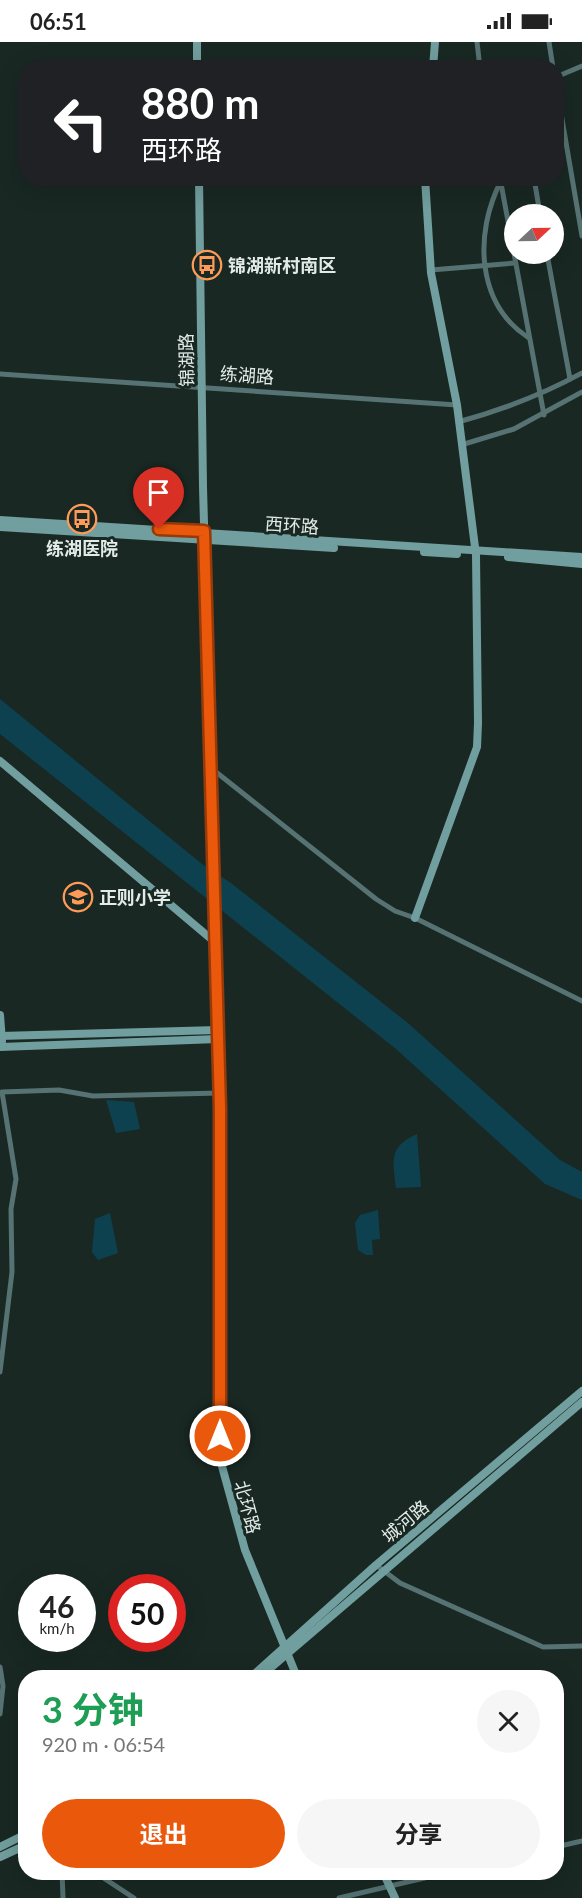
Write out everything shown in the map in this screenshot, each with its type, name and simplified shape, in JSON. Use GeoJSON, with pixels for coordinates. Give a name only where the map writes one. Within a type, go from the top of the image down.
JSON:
{"type":"FeatureCollection","features":[{"type":"Feature","properties":{"kind":"main road"},"geometry":{"type":"LineString","coordinates":[[197,42],[197,60]]}},
{"type":"Feature","properties":{"kind":"main road"},"geometry":{"type":"LineString","coordinates":[[434,60],[435,42]]}},
{"type":"Feature","properties":{"kind":"main road","name":"锦湖路"},"geometry":{"type":"LineString","coordinates":[[199,186],[204,542]]}},
{"type":"Feature","properties":{"kind":"main road"},"geometry":{"type":"LineString","coordinates":[[415,918],[477,747],[475,553],[457,405],[431,270],[426,186]]}},
{"type":"Feature","properties":{"kind":"main road","name":"西环路"},"geometry":{"type":"LineString","coordinates":[[0,520],[204,531],[235,537],[475,553],[582,564]]}},
{"type":"Feature","properties":{"kind":"main road","name":"西环路"},"geometry":{"type":"LineString","coordinates":[[0,527],[204,542],[582,557]]}},
{"type":"Feature","properties":{"kind":"main road","name":"北环路"},"geometry":{"type":"LineString","coordinates":[[204,542],[220,1093],[220,1459],[245,1550],[294,1670]]}},
{"type":"Feature","properties":{"kind":"main road"},"geometry":{"type":"LineString","coordinates":[[0,761],[216,943]]}},
{"type":"Feature","properties":{"kind":"main road"},"geometry":{"type":"LineString","coordinates":[[0,1015],[1,1047],[218,1035]]}},
{"type":"Feature","properties":{"kind":"main road"},"geometry":{"type":"LineString","coordinates":[[1,1036],[218,1035]]}},
{"type":"Feature","properties":{"kind":"main road","name":"城河路"},"geometry":{"type":"LineString","coordinates":[[260,1670],[286,1650],[582,1391]]}},
{"type":"Feature","properties":{"kind":"main road","name":"城河路"},"geometry":{"type":"LineString","coordinates":[[380,1567],[582,1402]]}},
{"type":"Feature","properties":{"kind":"main road","name":"城河路"},"geometry":{"type":"LineString","coordinates":[[267,1670],[286,1650]]}},
{"type":"Feature","properties":{"kind":"main road"},"geometry":{"type":"LineString","coordinates":[[0,1847],[18,1838]]}},
{"type":"Feature","properties":{"kind":"main road"},"geometry":{"type":"LineString","coordinates":[[0,1857],[18,1849]]}},
{"type":"Feature","properties":{"kind":"main road"},"geometry":{"type":"LineString","coordinates":[[386,1880],[395,1898]]}},
{"type":"Feature","properties":{"kind":"street"},"geometry":{"type":"LineString","coordinates":[[477,42],[479,60]]}},
{"type":"Feature","properties":{"kind":"street"},"geometry":{"type":"LineString","coordinates":[[549,42],[552,60]]}},
{"type":"Feature","properties":{"kind":"street"},"geometry":{"type":"LineString","coordinates":[[564,74],[582,66]]}},
{"type":"Feature","properties":{"kind":"street"},"geometry":{"type":"LineString","coordinates":[[564,131],[582,236]]}},
{"type":"Feature","properties":{"kind":"street"},"geometry":{"type":"LineString","coordinates":[[499,186],[487,222],[485,267],[501,314],[529,338]]}},
{"type":"Feature","properties":{"kind":"street"},"geometry":{"type":"LineString","coordinates":[[502,186],[505,204]]}},
{"type":"Feature","properties":{"kind":"street"},"geometry":{"type":"LineString","coordinates":[[535,186],[538,204]]}},
{"type":"Feature","properties":{"kind":"street"},"geometry":{"type":"LineString","coordinates":[[431,270],[508,264]]}},
{"type":"Feature","properties":{"kind":"street"},"geometry":{"type":"LineString","coordinates":[[515,264],[544,415]]}},
{"type":"Feature","properties":{"kind":"street"},"geometry":{"type":"LineString","coordinates":[[549,264],[570,379]]}},
{"type":"Feature","properties":{"kind":"street"},"geometry":{"type":"LineString","coordinates":[[458,422],[503,410],[582,373]]}},
{"type":"Feature","properties":{"kind":"street","name":"练湖路"},"geometry":{"type":"LineString","coordinates":[[0,374],[457,405]]}},
{"type":"Feature","properties":{"kind":"street"},"geometry":{"type":"LineString","coordinates":[[461,445],[514,429],[544,415],[582,392]]}},
{"type":"Feature","properties":{"kind":"street"},"geometry":{"type":"LineString","coordinates":[[211,768],[242,795],[376,899],[395,911],[415,918],[582,1001]]}},
{"type":"Feature","properties":{"kind":"street"},"geometry":{"type":"LineString","coordinates":[[0,1372],[12,1272],[11,1209],[16,1179],[2,1092],[59,1090],[93,1095],[220,1093]]}},
{"type":"Feature","properties":{"kind":"street"},"geometry":{"type":"LineString","coordinates":[[380,1567],[400,1583],[543,1647],[582,1646]]}},
{"type":"Feature","properties":{"kind":"street"},"geometry":{"type":"LineString","coordinates":[[0,1667],[3,1686],[0,1714]]}},
{"type":"Feature","properties":{"kind":"street"},"geometry":{"type":"LineString","coordinates":[[564,1845],[582,1841]]}},
{"type":"Feature","properties":{"kind":"street"},"geometry":{"type":"LineString","coordinates":[[62,1880],[63,1898]]}},
{"type":"Feature","properties":{"kind":"street"},"geometry":{"type":"LineString","coordinates":[[107,1880],[134,1898]]}},
{"type":"Feature","properties":{"kind":"street"},"geometry":{"type":"LineString","coordinates":[[339,1898],[415,1880]]}},
{"type":"Feature","properties":{"kind":"water"},"geometry":{"type":"Polygon","coordinates":[[[0,699],[202,864],[231,883],[409,1024],[560,1160],[582,1172],[582,1200],[545,1184],[396,1049],[0,734],[0,699]]]}},
{"type":"Feature","properties":{"kind":"water"},"geometry":{"type":"Polygon","coordinates":[[[106,1100],[134,1102],[140,1129],[116,1133],[106,1100]]]}},
{"type":"Feature","properties":{"kind":"water"},"geometry":{"type":"Polygon","coordinates":[[[417,1134],[421,1187],[396,1188],[394,1155],[401,1144],[417,1134]]]}},
{"type":"Feature","properties":{"kind":"water"},"geometry":{"type":"Polygon","coordinates":[[[378,1210],[380,1239],[372,1240],[373,1255],[366,1255],[358,1250],[355,1223],[360,1215],[378,1210]]]}},
{"type":"Feature","properties":{"kind":"water"},"geometry":{"type":"Polygon","coordinates":[[[110,1213],[118,1253],[98,1260],[92,1252],[95,1219],[110,1213]]]}},
{"type":"Feature","properties":{"kind":"place","name":"锦湖新村南区"},"geometry":{"type":"Point","coordinates":[207,265]}},
{"type":"Feature","properties":{"kind":"place","name":"练湖医院"},"geometry":{"type":"Point","coordinates":[82,519]}},
{"type":"Feature","properties":{"kind":"place","name":"正则小学"},"geometry":{"type":"Point","coordinates":[78,897]}},
{"type":"Feature","properties":{"kind":"route"},"geometry":{"type":"LineString","coordinates":[[159,529],[204,531],[220,1108],[220,1436]]}}]}
